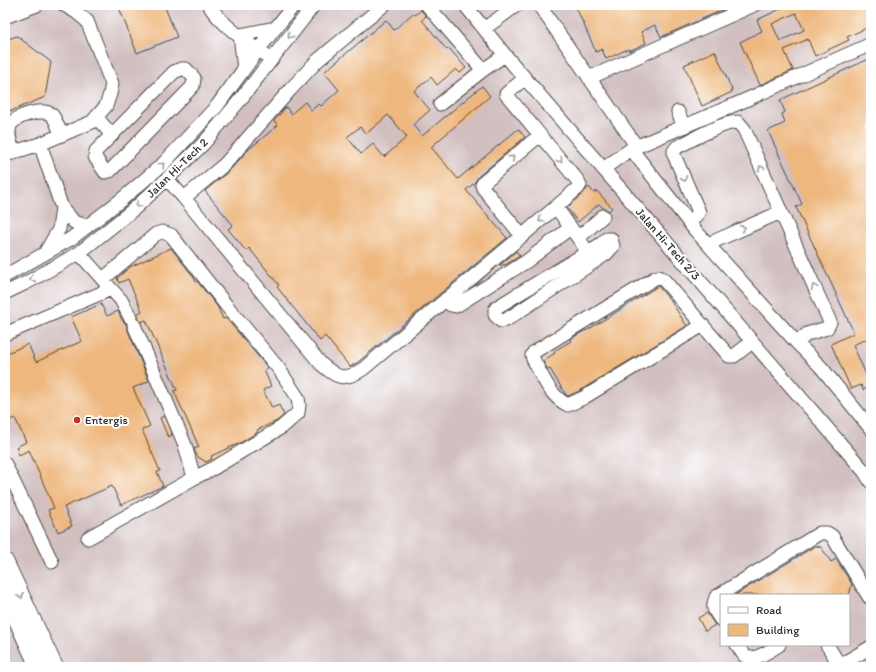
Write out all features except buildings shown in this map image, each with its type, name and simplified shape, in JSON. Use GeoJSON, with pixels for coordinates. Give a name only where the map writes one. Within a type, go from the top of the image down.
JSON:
{"type":"FeatureCollection","features":[{"type":"Feature","properties":{"kind":"main road"},"geometry":{"type":"LineString","coordinates":[[5,561],[55,667]]}},
{"type":"Feature","properties":{"kind":"main road"},"geometry":{"type":"LineString","coordinates":[[5,594],[38,667]]}},
{"type":"Feature","properties":{"kind":"street"},"geometry":{"type":"LineString","coordinates":[[5,17],[37,5]]}},
{"type":"Feature","properties":{"kind":"street"},"geometry":{"type":"LineString","coordinates":[[62,135],[52,116],[47,112],[34,112],[14,121],[11,124],[9,154],[40,144],[62,135],[92,122],[106,106],[112,84],[88,21],[64,5]]}},
{"type":"Feature","properties":{"kind":"street"},"geometry":{"type":"LineString","coordinates":[[209,5],[218,17],[240,36],[272,59]]}},
{"type":"Feature","properties":{"kind":"street","name":"Jalan Hi-Tech 2"},"geometry":{"type":"LineString","coordinates":[[5,276],[72,238],[121,200],[163,164],[217,106],[258,50],[294,5]]}},
{"type":"Feature","properties":{"kind":"street","name":"Jalan Hi-Tech 2"},"geometry":{"type":"LineString","coordinates":[[5,293],[28,282],[79,253],[134,209],[167,179],[204,143],[240,100],[314,5]]}},
{"type":"Feature","properties":{"kind":"street"},"geometry":{"type":"LineString","coordinates":[[184,198],[225,164],[290,90],[318,62],[384,5]]}},
{"type":"Feature","properties":{"kind":"street"},"geometry":{"type":"LineString","coordinates":[[427,5],[482,70]]}},
{"type":"Feature","properties":{"kind":"street","name":"Jalan Hi-Tech 2/3"},"geometry":{"type":"LineString","coordinates":[[465,5],[505,55],[864,471],[871,482]]}},
{"type":"Feature","properties":{"kind":"street"},"geometry":{"type":"LineString","coordinates":[[484,28],[517,5]]}},
{"type":"Feature","properties":{"kind":"street"},"geometry":{"type":"LineString","coordinates":[[539,5],[589,78],[634,148],[690,223],[796,343],[822,367],[871,429]]}},
{"type":"Feature","properties":{"kind":"street"},"geometry":{"type":"LineString","coordinates":[[589,78],[754,5]]}},
{"type":"Feature","properties":{"kind":"street"},"geometry":{"type":"LineString","coordinates":[[240,36],[275,28]]}},
{"type":"Feature","properties":{"kind":"street"},"geometry":{"type":"LineString","coordinates":[[240,36],[244,69]]}},
{"type":"Feature","properties":{"kind":"street"},"geometry":{"type":"LineString","coordinates":[[603,169],[634,148],[871,44]]}},
{"type":"Feature","properties":{"kind":"street"},"geometry":{"type":"LineString","coordinates":[[440,104],[482,70],[505,55]]}},
{"type":"Feature","properties":{"kind":"street"},"geometry":{"type":"LineString","coordinates":[[180,69],[186,70],[194,78],[193,86],[110,171],[105,172],[95,154],[96,151],[112,135],[174,72],[180,69]]}},
{"type":"Feature","properties":{"kind":"street"},"geometry":{"type":"LineString","coordinates":[[167,179],[322,364],[335,376],[344,377],[354,375],[578,188],[580,184],[578,181],[506,94],[525,78]]}},
{"type":"Feature","properties":{"kind":"street"},"geometry":{"type":"LineString","coordinates":[[678,112],[684,127]]}},
{"type":"Feature","properties":{"kind":"street"},"geometry":{"type":"LineString","coordinates":[[96,117],[112,135]]}},
{"type":"Feature","properties":{"kind":"street"},"geometry":{"type":"LineString","coordinates":[[690,223],[699,212],[674,155],[674,151],[677,147],[732,122],[738,122],[744,129],[830,322],[827,328],[807,334],[796,343]]}},
{"type":"Feature","properties":{"kind":"street"},"geometry":{"type":"LineString","coordinates":[[522,236],[482,185],[540,135]]}},
{"type":"Feature","properties":{"kind":"street"},"geometry":{"type":"LineString","coordinates":[[40,144],[62,208],[74,222],[87,226]]}},
{"type":"Feature","properties":{"kind":"street"},"geometry":{"type":"LineString","coordinates":[[528,261],[544,287],[591,257],[556,207]]}},
{"type":"Feature","properties":{"kind":"street"},"geometry":{"type":"LineString","coordinates":[[44,254],[59,229],[62,208]]}},
{"type":"Feature","properties":{"kind":"street"},"geometry":{"type":"LineString","coordinates":[[708,244],[781,212]]}},
{"type":"Feature","properties":{"kind":"street"},"geometry":{"type":"LineString","coordinates":[[446,299],[451,305],[456,306],[603,216]]}},
{"type":"Feature","properties":{"kind":"street"},"geometry":{"type":"LineString","coordinates":[[5,334],[107,284],[156,234],[162,232],[172,235],[226,306],[279,369],[298,398],[298,412],[282,427],[214,468],[88,538]]}},
{"type":"Feature","properties":{"kind":"street"},"geometry":{"type":"LineString","coordinates":[[79,253],[121,300],[132,321],[185,445],[194,478]]}},
{"type":"Feature","properties":{"kind":"street"},"geometry":{"type":"LineString","coordinates":[[703,325],[568,405],[560,402],[551,392],[532,355],[534,352],[655,278],[659,277],[663,279],[703,325],[729,356],[734,356],[752,342]]}},
{"type":"Feature","properties":{"kind":"street"},"geometry":{"type":"LineString","coordinates":[[5,464],[52,562]]}},
{"type":"Feature","properties":{"kind":"street"},"geometry":{"type":"LineString","coordinates":[[721,594],[820,533],[827,533],[832,536],[869,592]]}},
{"type":"Feature","properties":{"kind":"street"},"geometry":{"type":"LineString","coordinates":[[720,595],[716,597],[713,604],[714,611],[720,619]]}},
{"type":"Feature","properties":{"kind":"street"},"geometry":{"type":"LineString","coordinates":[[739,646],[745,656],[750,659],[756,658],[777,646]]}},
{"type":"Feature","properties":{"kind":"street"},"geometry":{"type":"LineString","coordinates":[[829,646],[835,658],[841,663],[871,647]]}},
{"type":"Feature","properties":{"kind":"shaded area"},"geometry":{"type":"Polygon","coordinates":[[[5,5],[871,5],[871,667],[5,667],[5,5]]]}},
{"type":"Feature","properties":{"kind":"place","name":"Entergis"},"geometry":{"type":"Point","coordinates":[77,420]}}]}
